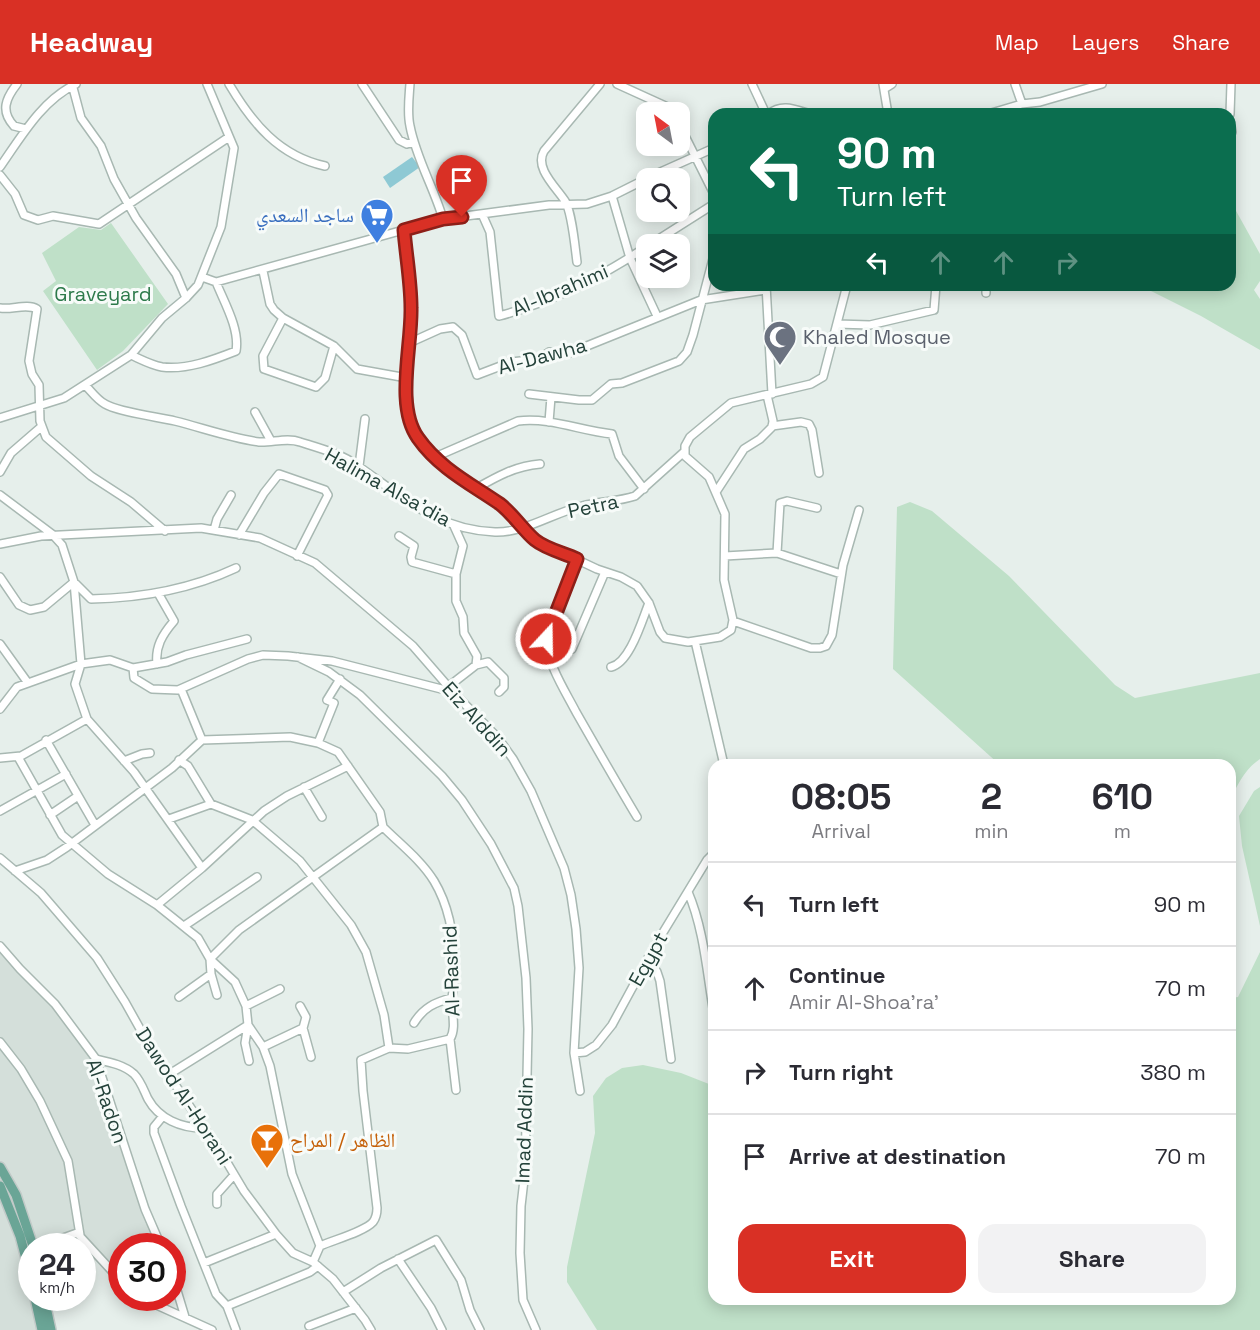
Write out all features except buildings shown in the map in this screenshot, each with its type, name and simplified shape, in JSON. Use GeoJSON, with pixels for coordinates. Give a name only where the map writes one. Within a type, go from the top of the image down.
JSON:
{"type":"FeatureCollection","features":[{"type":"Feature","properties":{"kind":"main road"},"geometry":{"type":"LineString","coordinates":[[0,1167],[16,1195],[28,1233]]}},
{"type":"Feature","properties":{"kind":"main road"},"geometry":{"type":"LineString","coordinates":[[0,1186],[25,1233]]}},
{"type":"Feature","properties":{"kind":"main road"},"geometry":{"type":"LineString","coordinates":[[38,1311],[42,1330]]}},
{"type":"Feature","properties":{"kind":"main road"},"geometry":{"type":"LineString","coordinates":[[47,1311],[51,1330]]}},
{"type":"Feature","properties":{"kind":"street"},"geometry":{"type":"LineString","coordinates":[[17,84],[6,101],[5,112],[14,126],[26,129]]}},
{"type":"Feature","properties":{"kind":"street"},"geometry":{"type":"LineString","coordinates":[[0,167],[26,129],[50,103],[74,84],[81,118],[100,146],[128,204],[176,274],[186,298]]}},
{"type":"Feature","properties":{"kind":"street"},"geometry":{"type":"LineString","coordinates":[[0,418],[64,398],[131,355],[162,318],[186,298],[202,277],[221,227],[234,148],[207,84]]}},
{"type":"Feature","properties":{"kind":"street"},"geometry":{"type":"LineString","coordinates":[[229,84],[246,112],[275,142],[306,162],[325,166]]}},
{"type":"Feature","properties":{"kind":"street"},"geometry":{"type":"LineString","coordinates":[[362,84],[399,140],[407,144],[414,142]]}},
{"type":"Feature","properties":{"kind":"street"},"geometry":{"type":"LineString","coordinates":[[410,84],[409,124],[443,219]]}},
{"type":"Feature","properties":{"kind":"street"},"geometry":{"type":"LineString","coordinates":[[577,262],[567,204],[542,169],[540,161],[541,156],[600,84]]}},
{"type":"Feature","properties":{"kind":"street"},"geometry":{"type":"LineString","coordinates":[[617,84],[657,102]]}},
{"type":"Feature","properties":{"kind":"street"},"geometry":{"type":"LineString","coordinates":[[752,84],[764,108]]}},
{"type":"Feature","properties":{"kind":"street"},"geometry":{"type":"LineString","coordinates":[[887,108],[883,87],[892,84]]}},
{"type":"Feature","properties":{"kind":"street"},"geometry":{"type":"LineString","coordinates":[[1015,84],[1022,104]]}},
{"type":"Feature","properties":{"kind":"street"},"geometry":{"type":"LineString","coordinates":[[1008,108],[1040,102],[1102,84]]}},
{"type":"Feature","properties":{"kind":"street"},"geometry":{"type":"LineString","coordinates":[[1230,108],[1231,84]]}},
{"type":"Feature","properties":{"kind":"street"},"geometry":{"type":"LineString","coordinates":[[0,175],[15,194],[24,215],[38,220],[52,216],[99,224],[229,137]]}},
{"type":"Feature","properties":{"kind":"street"},"geometry":{"type":"LineString","coordinates":[[690,147],[708,183]]}},
{"type":"Feature","properties":{"kind":"street"},"geometry":{"type":"LineString","coordinates":[[669,168],[708,150]]}},
{"type":"Feature","properties":{"kind":"street"},"geometry":{"type":"LineString","coordinates":[[202,277],[216,282],[263,271],[443,219],[567,204],[587,204],[612,196],[636,184]]}},
{"type":"Feature","properties":{"kind":"street"},"geometry":{"type":"LineString","coordinates":[[612,196],[630,258],[657,316]]}},
{"type":"Feature","properties":{"kind":"street"},"geometry":{"type":"LineString","coordinates":[[667,234],[708,208]]}},
{"type":"Feature","properties":{"kind":"street","name":"Al-Ibrahimi"},"geometry":{"type":"LineString","coordinates":[[482,214],[489,232],[499,316],[580,286],[636,254]]}},
{"type":"Feature","properties":{"kind":"street"},"geometry":{"type":"LineString","coordinates":[[404,230],[411,307],[407,406],[411,426],[417,437],[435,457],[475,489],[501,505],[535,540],[631,582],[642,591],[660,632],[665,638],[688,642],[727,634],[731,630],[733,621],[724,580],[725,514],[709,477],[687,459],[684,452]]}},
{"type":"Feature","properties":{"kind":"street"},"geometry":{"type":"LineString","coordinates":[[263,271],[270,304],[273,310],[283,318],[334,346],[353,366],[360,370],[407,378]]}},
{"type":"Feature","properties":{"kind":"street"},"geometry":{"type":"LineString","coordinates":[[131,355],[160,367],[178,367],[210,361],[236,351],[234,328],[216,282]]}},
{"type":"Feature","properties":{"kind":"street"},"geometry":{"type":"LineString","coordinates":[[529,394],[592,400],[608,385],[622,383],[679,361],[687,352],[708,282]]}},
{"type":"Feature","properties":{"kind":"street","name":"Al-Dawha"},"geometry":{"type":"LineString","coordinates":[[409,343],[440,329],[453,327],[462,335],[477,375],[511,362],[539,359],[549,352],[567,354],[701,300],[746,291]]}},
{"type":"Feature","properties":{"kind":"street"},"geometry":{"type":"LineString","coordinates":[[716,492],[744,449],[760,439],[772,426],[766,291]]}},
{"type":"Feature","properties":{"kind":"street"},"geometry":{"type":"LineString","coordinates":[[845,291],[837,324],[870,325],[934,310],[936,291]]}},
{"type":"Feature","properties":{"kind":"street"},"geometry":{"type":"LineString","coordinates":[[0,308],[34,307],[37,309],[29,362],[32,374],[39,385],[41,427],[46,437],[82,469],[131,502],[165,531]]}},
{"type":"Feature","properties":{"kind":"street"},"geometry":{"type":"LineString","coordinates":[[283,318],[263,356],[264,369],[316,387],[325,378],[334,346]]}},
{"type":"Feature","properties":{"kind":"street","name":"Petra"},"geometry":{"type":"LineString","coordinates":[[524,527],[578,507],[625,499],[644,489],[684,452],[690,437],[724,407],[739,400],[811,384],[823,377],[837,324]]}},
{"type":"Feature","properties":{"kind":"street","name":"Halima Alsa'dia"},"geometry":{"type":"LineString","coordinates":[[85,385],[106,405],[214,433],[261,442],[296,440],[325,450],[359,466],[402,498],[442,522],[454,526],[496,532],[524,527]]}},
{"type":"Feature","properties":{"kind":"street"},"geometry":{"type":"LineString","coordinates":[[549,422],[551,397]]}},
{"type":"Feature","properties":{"kind":"street"},"geometry":{"type":"LineString","coordinates":[[255,412],[272,441]]}},
{"type":"Feature","properties":{"kind":"street"},"geometry":{"type":"LineString","coordinates":[[359,466],[365,419]]}},
{"type":"Feature","properties":{"kind":"street"},"geometry":{"type":"LineString","coordinates":[[435,457],[518,421],[549,422],[612,434],[619,456],[644,489]]}},
{"type":"Feature","properties":{"kind":"street"},"geometry":{"type":"LineString","coordinates":[[772,426],[801,422],[809,424],[819,473]]}},
{"type":"Feature","properties":{"kind":"street"},"geometry":{"type":"LineString","coordinates":[[0,472],[11,453],[41,427]]}},
{"type":"Feature","properties":{"kind":"street"},"geometry":{"type":"LineString","coordinates":[[475,489],[496,476],[516,468],[540,464]]}},
{"type":"Feature","properties":{"kind":"street"},"geometry":{"type":"LineString","coordinates":[[239,535],[264,493],[279,474],[325,490],[328,495],[297,556]]}},
{"type":"Feature","properties":{"kind":"street"},"geometry":{"type":"LineString","coordinates":[[0,495],[55,536],[67,555],[74,582],[81,664],[75,684],[87,719],[145,788],[202,868]]}},
{"type":"Feature","properties":{"kind":"street"},"geometry":{"type":"LineString","coordinates":[[214,530],[217,519],[231,495]]}},
{"type":"Feature","properties":{"kind":"street"},"geometry":{"type":"LineString","coordinates":[[777,553],[780,503],[787,501],[817,508]]}},
{"type":"Feature","properties":{"kind":"street"},"geometry":{"type":"LineString","coordinates":[[733,621],[811,648],[824,647],[828,644],[832,635],[841,574],[859,510]]}},
{"type":"Feature","properties":{"kind":"street"},"geometry":{"type":"LineString","coordinates":[[454,526],[463,546],[456,574],[457,603],[463,617],[464,633],[477,656],[476,665]]}},
{"type":"Feature","properties":{"kind":"street","name":"Eiz Alddin"},"geometry":{"type":"LineString","coordinates":[[0,544],[41,536],[201,528],[260,538],[315,563],[413,646],[453,692],[480,718],[513,759],[531,791],[564,868],[576,929],[579,968],[574,1053],[580,1091]]}},
{"type":"Feature","properties":{"kind":"street"},"geometry":{"type":"LineString","coordinates":[[399,536],[414,546],[411,562],[456,574]]}},
{"type":"Feature","properties":{"kind":"street"},"geometry":{"type":"LineString","coordinates":[[725,556],[777,553],[841,574]]}},
{"type":"Feature","properties":{"kind":"street"},"geometry":{"type":"LineString","coordinates":[[577,559],[546,639],[548,650],[564,691],[637,817]]}},
{"type":"Feature","properties":{"kind":"street"},"geometry":{"type":"LineString","coordinates":[[74,582],[91,599],[158,593],[199,582],[236,568]]}},
{"type":"Feature","properties":{"kind":"street"},"geometry":{"type":"LineString","coordinates":[[572,649],[605,572]]}},
{"type":"Feature","properties":{"kind":"street"},"geometry":{"type":"LineString","coordinates":[[0,577],[19,605],[30,610],[44,607],[74,582]]}},
{"type":"Feature","properties":{"kind":"street"},"geometry":{"type":"LineString","coordinates":[[157,664],[156,651],[174,621],[158,593]]}},
{"type":"Feature","properties":{"kind":"street"},"geometry":{"type":"LineString","coordinates":[[611,666],[620,663],[628,653],[649,603]]}},
{"type":"Feature","properties":{"kind":"street"},"geometry":{"type":"LineString","coordinates":[[0,709],[17,687],[81,664],[109,660],[133,668],[157,664],[247,639]]}},
{"type":"Feature","properties":{"kind":"street"},"geometry":{"type":"LineString","coordinates":[[695,641],[723,759]]}},
{"type":"Feature","properties":{"kind":"street"},"geometry":{"type":"LineString","coordinates":[[0,644],[28,683]]}},
{"type":"Feature","properties":{"kind":"street"},"geometry":{"type":"LineString","coordinates":[[133,668],[134,678],[152,689],[181,689],[248,659],[263,656],[298,657],[342,663],[453,692],[454,682],[476,665],[488,663],[504,678],[504,687],[500,692]]}},
{"type":"Feature","properties":{"kind":"street","name":"Imad Addin"},"geometry":{"type":"LineString","coordinates":[[298,657],[340,679],[380,713],[442,776],[462,800],[510,878],[516,897],[520,927],[526,978],[528,1029],[525,1171],[520,1206],[520,1253],[523,1300],[536,1330]]}},
{"type":"Feature","properties":{"kind":"street"},"geometry":{"type":"LineString","coordinates":[[318,743],[334,703],[327,700],[340,679]]}},
{"type":"Feature","properties":{"kind":"street"},"geometry":{"type":"LineString","coordinates":[[181,689],[202,740]]}},
{"type":"Feature","properties":{"kind":"street"},"geometry":{"type":"LineString","coordinates":[[0,758],[18,757],[87,719]]}},
{"type":"Feature","properties":{"kind":"street"},"geometry":{"type":"LineString","coordinates":[[15,871],[49,859],[72,843],[145,788],[202,740],[290,737],[318,743],[338,752],[380,812],[383,827],[239,930],[210,959],[211,974],[217,995]]}},
{"type":"Feature","properties":{"kind":"street"},"geometry":{"type":"LineString","coordinates":[[46,740],[95,825]]}},
{"type":"Feature","properties":{"kind":"street"},"geometry":{"type":"LineString","coordinates":[[124,761],[150,753]]}},
{"type":"Feature","properties":{"kind":"street"},"geometry":{"type":"LineString","coordinates":[[18,757],[59,831],[108,874],[138,891],[198,938],[210,959],[235,982],[246,1006],[248,1025],[245,1043],[249,1061]]}},
{"type":"Feature","properties":{"kind":"street"},"geometry":{"type":"LineString","coordinates":[[180,760],[188,766],[211,804],[253,821],[300,861],[351,925],[366,952],[384,1016],[389,1048],[361,1060],[376,1215],[372,1222],[364,1228],[320,1246]]}},
{"type":"Feature","properties":{"kind":"street"},"geometry":{"type":"LineString","coordinates":[[157,905],[202,868],[264,811],[304,787],[348,766]]}},
{"type":"Feature","properties":{"kind":"street"},"geometry":{"type":"LineString","coordinates":[[0,811],[66,774]]}},
{"type":"Feature","properties":{"kind":"street"},"geometry":{"type":"LineString","coordinates":[[304,787],[322,817]]}},
{"type":"Feature","properties":{"kind":"street"},"geometry":{"type":"LineString","coordinates":[[50,815],[78,796]]}},
{"type":"Feature","properties":{"kind":"street"},"geometry":{"type":"LineString","coordinates":[[168,819],[211,804]]}},
{"type":"Feature","properties":{"kind":"street","name":"Al-Rashid"},"geometry":{"type":"LineString","coordinates":[[383,827],[411,854],[433,880],[448,912],[453,944],[453,1032],[450,1039],[408,1049],[389,1048]]}},
{"type":"Feature","properties":{"kind":"street","name":"Dawod Al-Horani"},"geometry":{"type":"LineString","coordinates":[[2,862],[41,893],[97,958],[168,1075],[276,1234],[293,1253],[316,1264],[343,1292],[371,1330]]}},
{"type":"Feature","properties":{"kind":"street","name":"Egypt"},"geometry":{"type":"LineString","coordinates":[[574,1053],[585,1052],[603,1038],[648,958],[708,862]]}},
{"type":"Feature","properties":{"kind":"street"},"geometry":{"type":"LineString","coordinates":[[184,926],[257,877]]}},
{"type":"Feature","properties":{"kind":"street"},"geometry":{"type":"LineString","coordinates":[[688,892],[704,949],[708,975]]}},
{"type":"Feature","properties":{"kind":"street","name":"Al-Radon"},"geometry":{"type":"LineString","coordinates":[[0,946],[55,1004],[96,1059],[145,1209],[155,1233]]}},
{"type":"Feature","properties":{"kind":"street"},"geometry":{"type":"LineString","coordinates":[[648,958],[660,981],[671,1059]]}},
{"type":"Feature","properties":{"kind":"street"},"geometry":{"type":"LineString","coordinates":[[179,997],[211,974]]}},
{"type":"Feature","properties":{"kind":"street"},"geometry":{"type":"LineString","coordinates":[[246,1006],[280,989]]}},
{"type":"Feature","properties":{"kind":"street"},"geometry":{"type":"LineString","coordinates":[[414,1023],[420,1012],[452,998]]}},
{"type":"Feature","properties":{"kind":"street"},"geometry":{"type":"LineString","coordinates":[[300,1006],[306,1017],[303,1028],[311,1057]]}},
{"type":"Feature","properties":{"kind":"street"},"geometry":{"type":"LineString","coordinates":[[168,1075],[248,1025]]}},
{"type":"Feature","properties":{"kind":"street"},"geometry":{"type":"LineString","coordinates":[[227,1306],[310,1272],[316,1264],[320,1246],[292,1174],[270,1066],[262,1047],[248,1025]]}},
{"type":"Feature","properties":{"kind":"street"},"geometry":{"type":"LineString","coordinates":[[262,1047],[303,1028]]}},
{"type":"Feature","properties":{"kind":"street"},"geometry":{"type":"LineString","coordinates":[[450,1039],[456,1090]]}},
{"type":"Feature","properties":{"kind":"street"},"geometry":{"type":"LineString","coordinates":[[0,1042],[21,1069],[40,1101],[68,1161],[80,1233]]}},
{"type":"Feature","properties":{"kind":"street"},"geometry":{"type":"LineString","coordinates":[[96,1059],[120,1066],[133,1074],[139,1080],[151,1104],[163,1116],[181,1126],[203,1128]]}},
{"type":"Feature","properties":{"kind":"street"},"geometry":{"type":"LineString","coordinates":[[163,1116],[154,1127],[154,1132],[216,1294],[227,1306],[236,1330]]}},
{"type":"Feature","properties":{"kind":"street"},"geometry":{"type":"LineString","coordinates":[[217,1204],[217,1194],[234,1175]]}},
{"type":"Feature","properties":{"kind":"street"},"geometry":{"type":"LineString","coordinates":[[204,1263],[276,1234]]}},
{"type":"Feature","properties":{"kind":"street"},"geometry":{"type":"LineString","coordinates":[[343,1292],[398,1259],[436,1240],[461,1280],[470,1310],[480,1330]]}},
{"type":"Feature","properties":{"kind":"street"},"geometry":{"type":"LineString","coordinates":[[96,1253],[108,1266]]}},
{"type":"Feature","properties":{"kind":"street"},"geometry":{"type":"LineString","coordinates":[[398,1259],[431,1308],[442,1330]]}},
{"type":"Feature","properties":{"kind":"street"},"geometry":{"type":"LineString","coordinates":[[309,1326],[356,1308]]}},
{"type":"Feature","properties":{"kind":"street"},"geometry":{"type":"LineString","coordinates":[[171,1311],[212,1330]]}},
{"type":"Feature","properties":{"kind":"street"},"geometry":{"type":"LineString","coordinates":[[183,1311],[185,1317]]}},
{"type":"Feature","properties":{"kind":"shaded area"},"geometry":{"type":"Polygon","coordinates":[[[0,949],[56,1006],[95,1058],[156,1233],[108,1233],[108,1268],[96,1256],[96,1233],[34,1233],[0,1166],[0,949]]]}},
{"type":"Feature","properties":{"kind":"shaded area"},"geometry":{"type":"Polygon","coordinates":[[[0,1195],[18,1244],[18,1311],[35,1311],[39,1330],[0,1330],[0,1195]]]}},
{"type":"Feature","properties":{"kind":"green space"},"geometry":{"type":"Polygon","coordinates":[[[1236,211],[1260,254],[1260,281],[1254,290],[1260,299],[1260,350],[1201,316],[1151,291],[1236,291],[1236,211]]]}},
{"type":"Feature","properties":{"kind":"green space","name":"Graveyard"},"geometry":{"type":"Polygon","coordinates":[[[111,223],[168,304],[123,351],[97,370],[43,291],[56,281],[42,253],[79,227],[101,230],[111,223]]]}},
{"type":"Feature","properties":{"kind":"green space"},"geometry":{"type":"Polygon","coordinates":[[[910,502],[932,511],[1009,576],[1115,685],[1135,698],[1260,673],[1260,759],[1246,772],[1236,789],[1236,759],[993,759],[893,669],[897,507],[910,502]]]}},
{"type":"Feature","properties":{"kind":"green space"},"geometry":{"type":"Polygon","coordinates":[[[1260,787],[1260,926],[1242,846],[1239,816],[1254,791],[1260,787]]]}},
{"type":"Feature","properties":{"kind":"green space"},"geometry":{"type":"Polygon","coordinates":[[[1260,952],[1260,1330],[597,1330],[567,1282],[567,1267],[595,1133],[593,1096],[606,1078],[622,1068],[643,1065],[681,1073],[708,1084],[708,1305],[1236,1305],[1236,997],[1260,952]]]}},
{"type":"Feature","properties":{"kind":"water"},"geometry":{"type":"Polygon","coordinates":[[[412,157],[420,167],[390,188],[383,177],[412,157]]]}},
{"type":"Feature","properties":{"kind":"place","name":"ساجد السعدي"},"geometry":{"type":"Point","coordinates":[377,244]}},
{"type":"Feature","properties":{"kind":"place","name":"Khaled Mosque"},"geometry":{"type":"Point","coordinates":[780,366]}},
{"type":"Feature","properties":{"kind":"place","name":"الظاهر / المراح"},"geometry":{"type":"Point","coordinates":[267,1169]}},
{"type":"Feature","properties":{"kind":"route"},"geometry":{"type":"LineString","coordinates":[[462,217],[443,219],[404,230],[411,307],[407,378],[408,414],[411,426],[426,448],[464,482],[501,505],[535,540],[577,559],[546,639]]}}]}
